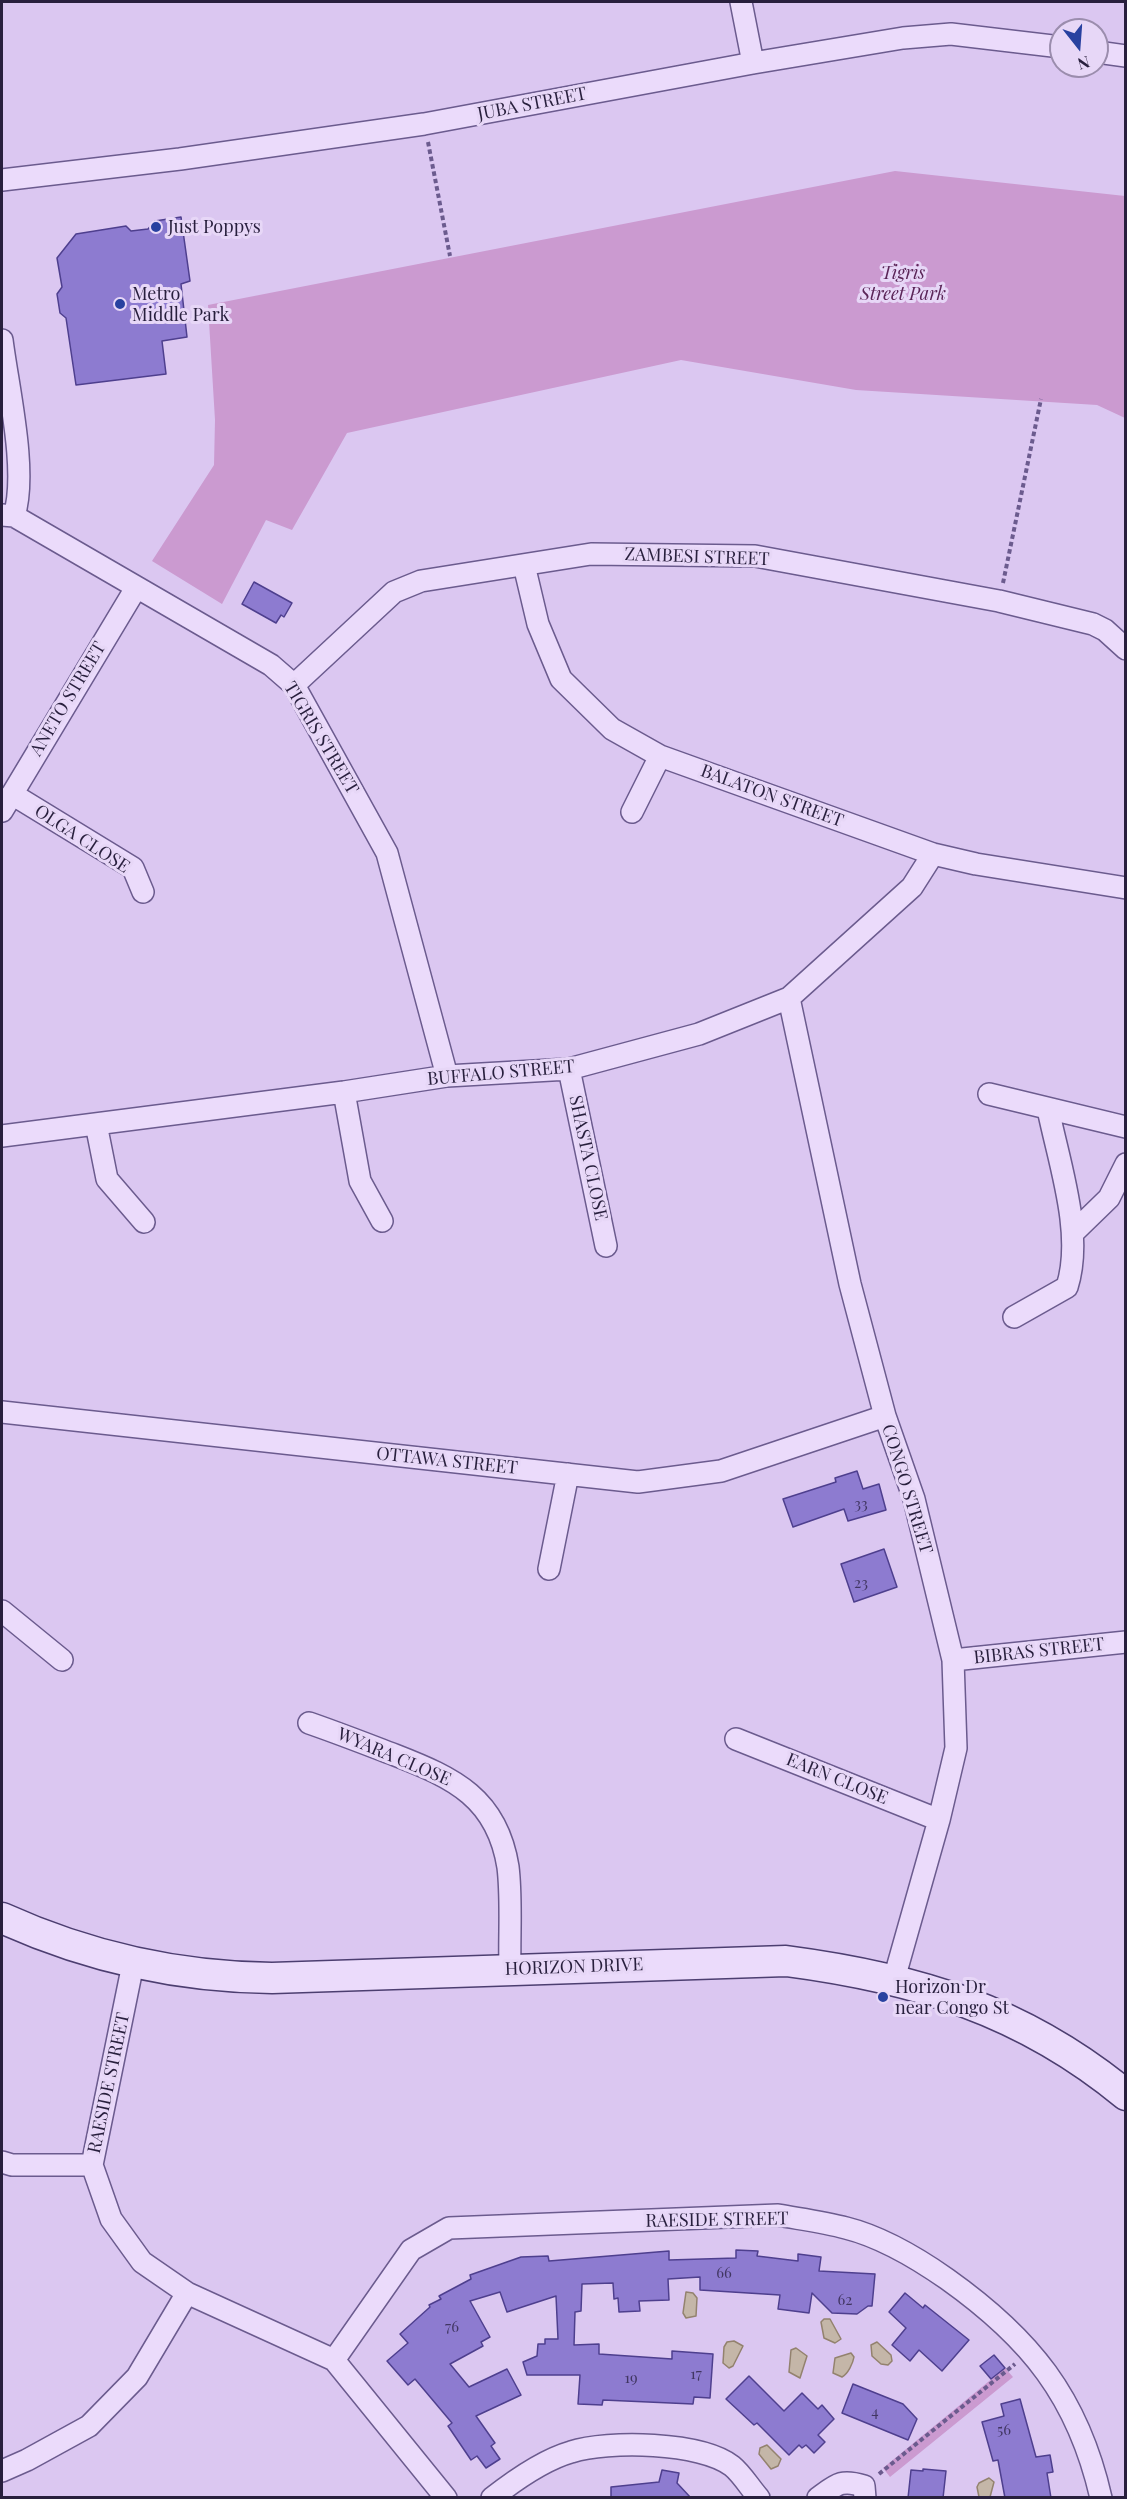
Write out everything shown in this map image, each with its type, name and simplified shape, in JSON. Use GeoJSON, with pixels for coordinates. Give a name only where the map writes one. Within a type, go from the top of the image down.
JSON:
{"type":"FeatureCollection","features":[{"type":"Feature","properties":{"kind":"street"},"geometry":{"type":"LineString","coordinates":[[741,2],[753,63]]}},
{"type":"Feature","properties":{"kind":"street","name":"JUBA STREET"},"geometry":{"type":"LineString","coordinates":[[2,180],[180,159],[424,124],[753,63],[903,38],[951,34],[1049,46]]}},
{"type":"Feature","properties":{"kind":"street"},"geometry":{"type":"LineString","coordinates":[[1109,54],[1125,56]]}},
{"type":"Feature","properties":{"kind":"street"},"geometry":{"type":"LineString","coordinates":[[2,340],[19,473],[18,503],[8,516]]}},
{"type":"Feature","properties":{"kind":"street","name":"TIGRIS STREET"},"geometry":{"type":"LineString","coordinates":[[8,516],[271,665],[294,685],[387,853],[447,1076]]}},
{"type":"Feature","properties":{"kind":"street","name":"ZAMBESI STREET"},"geometry":{"type":"LineString","coordinates":[[294,685],[394,592],[421,581],[591,554],[755,556],[999,602],[1093,624],[1106,630],[1125,649]]}},
{"type":"Feature","properties":{"kind":"street","name":"BALATON STREET"},"geometry":{"type":"LineString","coordinates":[[524,565],[537,624],[561,679],[612,729],[660,756],[933,854],[976,864],[1125,888]]}},
{"type":"Feature","properties":{"kind":"street","name":"ANETO STREET"},"geometry":{"type":"LineString","coordinates":[[7,803],[136,588]]}},
{"type":"Feature","properties":{"kind":"street"},"geometry":{"type":"LineString","coordinates":[[632,812],[660,756]]}},
{"type":"Feature","properties":{"kind":"street","name":"OLGA CLOSE"},"geometry":{"type":"LineString","coordinates":[[7,803],[133,868],[143,892]]}},
{"type":"Feature","properties":{"kind":"street","name":"BUFFALO STREET"},"geometry":{"type":"LineString","coordinates":[[2,1136],[344,1092],[447,1076],[569,1069],[699,1034],[789,998],[912,887],[933,854]]}},
{"type":"Feature","properties":{"kind":"street","name":"CONGO STREET"},"geometry":{"type":"LineString","coordinates":[[789,998],[849,1284],[885,1416],[914,1499],[953,1660],[956,1748],[939,1820],[894,1979]]}},
{"type":"Feature","properties":{"kind":"street","name":"SHASTA CLOSE"},"geometry":{"type":"LineString","coordinates":[[569,1069],[606,1246]]}},
{"type":"Feature","properties":{"kind":"street"},"geometry":{"type":"LineString","coordinates":[[344,1092],[360,1181],[382,1221]]}},
{"type":"Feature","properties":{"kind":"street"},"geometry":{"type":"LineString","coordinates":[[989,1094],[1125,1127]]}},
{"type":"Feature","properties":{"kind":"street"},"geometry":{"type":"LineString","coordinates":[[1014,1317],[1067,1287],[1074,1267],[1073,1233],[1048,1109]]}},
{"type":"Feature","properties":{"kind":"street"},"geometry":{"type":"LineString","coordinates":[[96,1124],[107,1179],[144,1222]]}},
{"type":"Feature","properties":{"kind":"street"},"geometry":{"type":"LineString","coordinates":[[1073,1233],[1109,1198],[1125,1164]]}},
{"type":"Feature","properties":{"kind":"street","name":"OTTAWA STREET"},"geometry":{"type":"LineString","coordinates":[[2,1412],[638,1482],[721,1471],[885,1416]]}},
{"type":"Feature","properties":{"kind":"street"},"geometry":{"type":"LineString","coordinates":[[549,1569],[568,1474]]}},
{"type":"Feature","properties":{"kind":"street"},"geometry":{"type":"LineString","coordinates":[[2,1611],[62,1659]]}},
{"type":"Feature","properties":{"kind":"street","name":"BIBRAS STREET"},"geometry":{"type":"LineString","coordinates":[[953,1660],[1125,1642]]}},
{"type":"Feature","properties":{"kind":"street","name":"WYARA CLOSE"},"geometry":{"type":"LineString","coordinates":[[309,1722],[440,1773],[468,1789],[489,1815],[502,1843],[508,1869],[510,1968]]}},
{"type":"Feature","properties":{"kind":"street","name":"EARN CLOSE"},"geometry":{"type":"LineString","coordinates":[[736,1739],[939,1820]]}},
{"type":"Feature","properties":{"kind":"street","name":"HORIZON DRIVE"},"geometry":{"type":"LineString","coordinates":[[2,1918],[39,1935],[134,1964],[201,1975],[244,1978],[786,1961],[852,1970],[894,1979],[975,2005],[1013,2023],[1080,2061],[1125,2095]]}},
{"type":"Feature","properties":{"kind":"street","name":"RAESIDE STREET"},"geometry":{"type":"LineString","coordinates":[[134,1964],[92,2165],[111,2219],[142,2262],[187,2294],[334,2360],[446,2498]]}},
{"type":"Feature","properties":{"kind":"street"},"geometry":{"type":"LineString","coordinates":[[2,2162],[12,2165],[92,2165]]}},
{"type":"Feature","properties":{"kind":"street","name":"RAESIDE STREET"},"geometry":{"type":"LineString","coordinates":[[334,2360],[411,2250],[449,2228],[778,2216],[847,2228],[913,2256],[978,2301],[1031,2350],[1052,2379],[1084,2438],[1101,2498]]}},
{"type":"Feature","properties":{"kind":"street"},"geometry":{"type":"LineString","coordinates":[[2,2471],[89,2426],[137,2376],[187,2294]]}},
{"type":"Feature","properties":{"kind":"street"},"geometry":{"type":"LineString","coordinates":[[492,2498],[515,2480],[571,2451],[641,2443],[692,2450],[731,2465],[759,2498]]}},
{"type":"Feature","properties":{"kind":"street"},"geometry":{"type":"LineString","coordinates":[[818,2498],[835,2486],[848,2481],[865,2492]]}},
{"type":"Feature","properties":{"kind":"path"},"geometry":{"type":"LineString","coordinates":[[427,139],[450,256]]}},
{"type":"Feature","properties":{"kind":"path"},"geometry":{"type":"LineString","coordinates":[[999,602],[1041,399]]}},
{"type":"Feature","properties":{"kind":"path"},"geometry":{"type":"LineString","coordinates":[[865,2492],[1031,2350]]}},
{"type":"Feature","properties":{"kind":"green space","name":"Tigris Street Park"},"geometry":{"type":"Polygon","coordinates":[[[895,171],[1125,196],[1125,418],[1097,405],[856,390],[681,360],[347,433],[292,530],[266,520],[222,604],[152,561],[214,465],[215,420],[208,305],[895,171]]]}},
{"type":"Feature","properties":{"kind":"green space"},"geometry":{"type":"Polygon","coordinates":[[[1005,2368],[1013,2377],[890,2477],[883,2468],[1005,2368]]]}},
{"type":"Feature","properties":{"kind":"shaded area"},"geometry":{"type":"Polygon","coordinates":[[[686,2292],[693,2293],[697,2298],[696,2316],[686,2318],[683,2313],[686,2292]]]}},
{"type":"Feature","properties":{"kind":"shaded area"},"geometry":{"type":"Polygon","coordinates":[[[824,2319],[830,2319],[841,2339],[835,2343],[824,2338],[821,2322],[824,2319]]]}},
{"type":"Feature","properties":{"kind":"shaded area"},"geometry":{"type":"Polygon","coordinates":[[[734,2341],[743,2346],[733,2366],[729,2368],[723,2363],[724,2347],[727,2342],[734,2341]]]}},
{"type":"Feature","properties":{"kind":"shaded area"},"geometry":{"type":"Polygon","coordinates":[[[877,2342],[891,2355],[892,2361],[888,2365],[881,2364],[872,2356],[871,2345],[877,2342]]]}},
{"type":"Feature","properties":{"kind":"shaded area"},"geometry":{"type":"Polygon","coordinates":[[[796,2348],[807,2356],[800,2378],[789,2372],[791,2350],[796,2348]]]}},
{"type":"Feature","properties":{"kind":"shaded area"},"geometry":{"type":"Polygon","coordinates":[[[851,2353],[854,2357],[846,2373],[842,2377],[833,2373],[835,2358],[851,2353]]]}},
{"type":"Feature","properties":{"kind":"shaded area"},"geometry":{"type":"Polygon","coordinates":[[[767,2445],[781,2459],[778,2466],[771,2469],[759,2454],[760,2448],[767,2445]]]}},
{"type":"Feature","properties":{"kind":"shaded area"},"geometry":{"type":"Polygon","coordinates":[[[989,2478],[994,2482],[990,2497],[979,2497],[977,2487],[979,2483],[989,2478]]]}},
{"type":"Feature","properties":{"kind":"building","name":"Metro Middle Park"},"geometry":{"type":"Polygon","coordinates":[[[181,217],[190,281],[181,284],[187,337],[162,341],[166,374],[76,385],[66,318],[60,313],[57,294],[62,287],[57,258],[76,234],[126,226],[131,231],[148,229],[155,221],[181,217]]]}},
{"type":"Feature","properties":{"kind":"building"},"geometry":{"type":"Polygon","coordinates":[[[254,582],[292,603],[284,617],[281,615],[276,623],[242,604],[254,582]]]}},
{"type":"Feature","properties":{"kind":"building"},"geometry":{"type":"Polygon","coordinates":[[[857,1471],[863,1489],[879,1484],[886,1510],[848,1521],[844,1509],[793,1527],[783,1499],[836,1482],[835,1478],[857,1471]]]}},
{"type":"Feature","properties":{"kind":"building"},"geometry":{"type":"Polygon","coordinates":[[[884,1549],[897,1587],[854,1602],[841,1564],[884,1549]]]}},
{"type":"Feature","properties":{"kind":"building"},"geometry":{"type":"Polygon","coordinates":[[[736,2250],[758,2251],[757,2256],[798,2261],[798,2254],[821,2257],[819,2271],[875,2274],[872,2306],[868,2306],[857,2314],[832,2313],[812,2293],[809,2313],[778,2309],[780,2295],[700,2290],[700,2277],[668,2279],[669,2300],[639,2301],[640,2311],[619,2312],[618,2298],[614,2299],[613,2283],[582,2284],[581,2311],[575,2312],[574,2345],[599,2344],[599,2354],[672,2359],[672,2351],[713,2354],[710,2398],[694,2397],[693,2404],[603,2400],[602,2405],[578,2404],[580,2375],[527,2375],[523,2362],[537,2356],[538,2344],[545,2344],[545,2339],[558,2339],[556,2296],[507,2312],[500,2292],[470,2301],[490,2337],[481,2342],[483,2346],[450,2364],[469,2387],[507,2369],[521,2395],[476,2416],[495,2443],[491,2446],[500,2459],[486,2468],[477,2456],[471,2460],[448,2426],[452,2423],[415,2379],[408,2385],[387,2361],[408,2343],[400,2334],[430,2307],[429,2305],[441,2299],[439,2296],[471,2279],[470,2275],[521,2257],[548,2256],[549,2261],[669,2251],[669,2260],[736,2258],[736,2250]]]}},
{"type":"Feature","properties":{"kind":"building"},"geometry":{"type":"Polygon","coordinates":[[[905,2293],[923,2308],[925,2305],[969,2340],[942,2371],[919,2350],[910,2361],[892,2345],[906,2328],[889,2312],[905,2293]]]}},
{"type":"Feature","properties":{"kind":"building"},"geometry":{"type":"Polygon","coordinates":[[[994,2355],[1005,2368],[991,2379],[980,2366],[994,2355]]]}},
{"type":"Feature","properties":{"kind":"building"},"geometry":{"type":"Polygon","coordinates":[[[749,2376],[784,2411],[802,2393],[818,2409],[822,2405],[834,2419],[818,2435],[825,2442],[814,2453],[806,2445],[802,2448],[799,2445],[789,2455],[757,2423],[754,2425],[726,2399],[749,2376]]]}},
{"type":"Feature","properties":{"kind":"building"},"geometry":{"type":"Polygon","coordinates":[[[853,2384],[903,2404],[917,2419],[908,2440],[842,2413],[853,2384]]]}},
{"type":"Feature","properties":{"kind":"building"},"geometry":{"type":"Polygon","coordinates":[[[1020,2399],[1036,2457],[1050,2455],[1053,2472],[1047,2473],[1051,2498],[1005,2498],[998,2460],[993,2461],[982,2422],[1004,2416],[1001,2404],[1020,2399]]]}},
{"type":"Feature","properties":{"kind":"building"},"geometry":{"type":"Polygon","coordinates":[[[923,2469],[946,2471],[943,2498],[908,2498],[911,2470],[923,2471],[923,2469]]]}},
{"type":"Feature","properties":{"kind":"building"},"geometry":{"type":"Polygon","coordinates":[[[662,2470],[679,2473],[677,2483],[691,2498],[611,2498],[611,2487],[659,2482],[662,2470]]]}},
{"type":"Feature","properties":{"kind":"place","name":"Just Poppys"},"geometry":{"type":"Point","coordinates":[156,227]}},
{"type":"Feature","properties":{"kind":"place","name":"Metro Middle Park"},"geometry":{"type":"Point","coordinates":[120,304]}},
{"type":"Feature","properties":{"kind":"place","name":"Horizon Dr near Congo St"},"geometry":{"type":"Point","coordinates":[883,1997]}}]}
